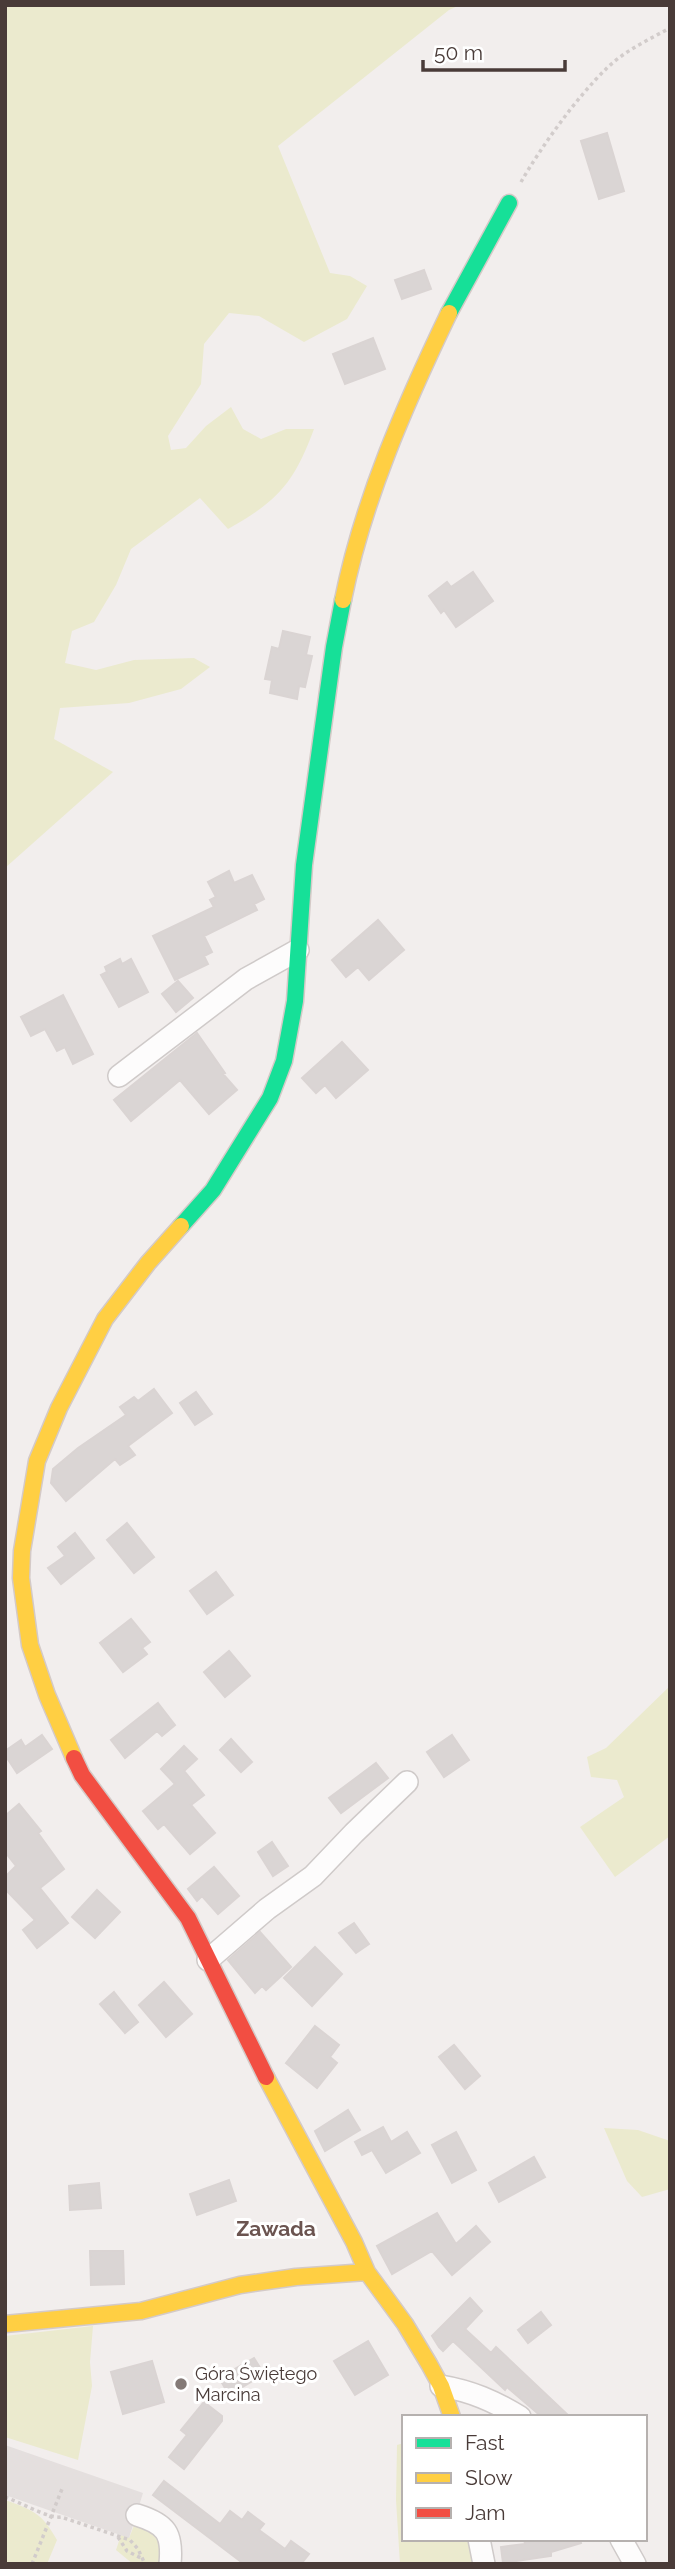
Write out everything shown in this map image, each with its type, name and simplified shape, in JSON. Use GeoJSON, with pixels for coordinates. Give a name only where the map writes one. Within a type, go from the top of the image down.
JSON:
{"type":"FeatureCollection","features":[{"type":"Feature","properties":{"kind":"street"},"geometry":{"type":"LineString","coordinates":[[451,2415],[441,2386],[405,2324],[367,2272],[354,2242],[243,2034],[188,1917],[82,1775],[47,1695],[30,1646],[21,1577],[22,1550],[37,1461],[59,1408],[105,1319],[148,1263],[213,1190],[270,1098],[284,1061],[295,1001],[304,864],[334,647],[352,556],[375,487],[416,382],[457,295],[509,203]]}},
{"type":"Feature","properties":{"kind":"street"},"geometry":{"type":"LineString","coordinates":[[119,1076],[246,979],[298,950]]}},
{"type":"Feature","properties":{"kind":"street"},"geometry":{"type":"LineString","coordinates":[[208,1960],[267,1909],[313,1876],[407,1782]]}},
{"type":"Feature","properties":{"kind":"street"},"geometry":{"type":"LineString","coordinates":[[5,2324],[141,2311],[240,2285],[296,2277],[367,2272]]}},
{"type":"Feature","properties":{"kind":"street"},"geometry":{"type":"LineString","coordinates":[[441,2386],[467,2391],[498,2403],[517,2415]]}},
{"type":"Feature","properties":{"kind":"street"},"geometry":{"type":"LineString","coordinates":[[137,2515],[154,2520],[165,2529],[171,2541],[170,2564]]}},
{"type":"Feature","properties":{"kind":"street"},"geometry":{"type":"LineString","coordinates":[[479,2541],[484,2564]]}},
{"type":"Feature","properties":{"kind":"street"},"geometry":{"type":"LineString","coordinates":[[622,2541],[635,2564]]}},
{"type":"Feature","properties":{"kind":"path"},"geometry":{"type":"LineString","coordinates":[[509,203],[534,160],[607,68],[631,49],[670,27]]}},
{"type":"Feature","properties":{"kind":"path"},"geometry":{"type":"LineString","coordinates":[[32,2564],[62,2489]]}},
{"type":"Feature","properties":{"kind":"path"},"geometry":{"type":"LineString","coordinates":[[5,2497],[52,2518],[61,2517],[131,2540],[145,2562]]}},
{"type":"Feature","properties":{"kind":"path"},"geometry":{"type":"LineString","coordinates":[[118,2536],[127,2550],[145,2562]]}},
{"type":"Feature","properties":{"kind":"path"},"geometry":{"type":"LineString","coordinates":[[82,2564],[91,2564]]}},
{"type":"Feature","properties":{"kind":"green space"},"geometry":{"type":"Polygon","coordinates":[[[5,5],[460,5],[449,10],[278,146],[330,273],[350,276],[367,286],[347,319],[304,342],[259,316],[229,313],[204,344],[201,384],[168,436],[171,450],[186,448],[206,426],[231,407],[243,429],[261,439],[286,429],[314,429],[307,448],[282,489],[260,509],[228,529],[200,498],[131,549],[116,585],[94,622],[72,631],[65,663],[96,670],[134,660],[194,658],[210,667],[181,689],[129,703],[60,708],[54,739],[113,772],[5,868],[5,5]]]}},
{"type":"Feature","properties":{"kind":"green space"},"geometry":{"type":"Polygon","coordinates":[[[670,1686],[670,1836],[615,1877],[580,1827],[624,1797],[617,1780],[591,1777],[587,1757],[606,1748],[670,1686]]]}},
{"type":"Feature","properties":{"kind":"green space"},"geometry":{"type":"Polygon","coordinates":[[[604,2128],[638,2130],[670,2141],[670,2189],[642,2197],[627,2181],[604,2128]]]}},
{"type":"Feature","properties":{"kind":"green space"},"geometry":{"type":"Polygon","coordinates":[[[93,2326],[90,2362],[92,2386],[78,2460],[5,2437],[5,2336],[93,2326]]]}},
{"type":"Feature","properties":{"kind":"green space"},"geometry":{"type":"Polygon","coordinates":[[[402,2444],[402,2541],[468,2541],[473,2564],[400,2564],[396,2500],[397,2445],[402,2444]]]}},
{"type":"Feature","properties":{"kind":"green space"},"geometry":{"type":"Polygon","coordinates":[[[5,2500],[36,2514],[52,2531],[57,2540],[47,2564],[5,2564],[5,2500]]]}},
{"type":"Feature","properties":{"kind":"green space"},"geometry":{"type":"Polygon","coordinates":[[[135,2523],[150,2528],[159,2537],[161,2564],[133,2564],[116,2550],[121,2535],[129,2538],[135,2523]]]}},
{"type":"Feature","properties":{"kind":"shaded area"},"geometry":{"type":"Polygon","coordinates":[[[5,2445],[143,2493],[129,2538],[5,2495],[5,2445]]]}},
{"type":"Feature","properties":{"kind":"building"},"geometry":{"type":"Polygon","coordinates":[[[607,133],[624,191],[599,199],[581,141],[607,133]]]}},
{"type":"Feature","properties":{"kind":"building"},"geometry":{"type":"Polygon","coordinates":[[[424,270],[431,289],[402,299],[395,280],[424,270]]]}},
{"type":"Feature","properties":{"kind":"building"},"geometry":{"type":"Polygon","coordinates":[[[373,338],[385,369],[345,384],[333,354],[373,338]]]}},
{"type":"Feature","properties":{"kind":"building"},"geometry":{"type":"Polygon","coordinates":[[[473,572],[493,601],[456,627],[444,610],[441,613],[429,596],[447,582],[451,587],[473,572]]]}},
{"type":"Feature","properties":{"kind":"building"},"geometry":{"type":"Polygon","coordinates":[[[283,631],[310,637],[306,655],[312,656],[305,687],[299,686],[297,699],[270,693],[272,680],[265,679],[272,647],[279,649],[283,631]]]}},
{"type":"Feature","properties":{"kind":"building"},"geometry":{"type":"Polygon","coordinates":[[[229,871],[234,883],[252,875],[264,899],[254,904],[257,910],[204,936],[212,952],[204,956],[208,964],[175,980],[153,936],[214,907],[210,900],[216,897],[208,882],[229,871]]]}},
{"type":"Feature","properties":{"kind":"building"},"geometry":{"type":"Polygon","coordinates":[[[378,920],[404,950],[369,980],[358,967],[346,977],[332,960],[378,920]]]}},
{"type":"Feature","properties":{"kind":"building"},"geometry":{"type":"Polygon","coordinates":[[[120,959],[122,964],[131,959],[148,992],[119,1007],[101,975],[107,972],[105,967],[120,959]]]}},
{"type":"Feature","properties":{"kind":"building"},"geometry":{"type":"Polygon","coordinates":[[[178,981],[193,998],[176,1012],[162,994],[178,981]]]}},
{"type":"Feature","properties":{"kind":"building"},"geometry":{"type":"Polygon","coordinates":[[[63,995],[93,1054],[73,1064],[65,1047],[57,1051],[45,1029],[31,1036],[21,1017],[63,995]]]}},
{"type":"Feature","properties":{"kind":"building"},"geometry":{"type":"Polygon","coordinates":[[[197,1033],[225,1073],[223,1074],[237,1090],[209,1114],[180,1080],[131,1121],[114,1100],[197,1033]]]}},
{"type":"Feature","properties":{"kind":"building"},"geometry":{"type":"Polygon","coordinates":[[[342,1042],[368,1070],[336,1098],[325,1085],[316,1093],[302,1078],[342,1042]]]}},
{"type":"Feature","properties":{"kind":"building"},"geometry":{"type":"Polygon","coordinates":[[[154,1389],[172,1413],[128,1446],[135,1455],[120,1465],[115,1459],[66,1501],[51,1483],[53,1469],[126,1415],[120,1407],[134,1397],[138,1401],[154,1389]]]}},
{"type":"Feature","properties":{"kind":"building"},"geometry":{"type":"Polygon","coordinates":[[[196,1392],[212,1414],[195,1425],[180,1403],[196,1392]]]}},
{"type":"Feature","properties":{"kind":"building"},"geometry":{"type":"Polygon","coordinates":[[[127,1523],[154,1557],[134,1573],[107,1540],[127,1523]]]}},
{"type":"Feature","properties":{"kind":"building"},"geometry":{"type":"Polygon","coordinates":[[[75,1533],[94,1558],[61,1584],[48,1568],[65,1556],[58,1547],[75,1533]]]}},
{"type":"Feature","properties":{"kind":"building"},"geometry":{"type":"Polygon","coordinates":[[[216,1572],[233,1595],[207,1614],[190,1591],[216,1572]]]}},
{"type":"Feature","properties":{"kind":"building"},"geometry":{"type":"Polygon","coordinates":[[[131,1619],[150,1642],[142,1648],[147,1654],[123,1672],[100,1643],[131,1619]]]}},
{"type":"Feature","properties":{"kind":"building"},"geometry":{"type":"Polygon","coordinates":[[[229,1651],[250,1676],[225,1697],[204,1672],[229,1651]]]}},
{"type":"Feature","properties":{"kind":"building"},"geometry":{"type":"Polygon","coordinates":[[[158,1703],[175,1725],[162,1736],[157,1731],[125,1758],[111,1740],[158,1703]]]}},
{"type":"Feature","properties":{"kind":"building"},"geometry":{"type":"Polygon","coordinates":[[[42,1735],[52,1749],[17,1773],[5,1751],[21,1740],[25,1747],[42,1735]]]}},
{"type":"Feature","properties":{"kind":"building"},"geometry":{"type":"Polygon","coordinates":[[[452,1735],[469,1760],[444,1777],[427,1752],[452,1735]]]}},
{"type":"Feature","properties":{"kind":"building"},"geometry":{"type":"Polygon","coordinates":[[[231,1739],[252,1762],[241,1772],[220,1750],[231,1739]]]}},
{"type":"Feature","properties":{"kind":"building"},"geometry":{"type":"Polygon","coordinates":[[[184,1746],[197,1759],[184,1771],[204,1795],[191,1805],[215,1833],[190,1854],[164,1824],[158,1829],[143,1811],[175,1784],[161,1769],[184,1746]]]}},
{"type":"Feature","properties":{"kind":"building"},"geometry":{"type":"Polygon","coordinates":[[[376,1763],[388,1778],[341,1813],[329,1798],[376,1763]]]}},
{"type":"Feature","properties":{"kind":"building"},"geometry":{"type":"Polygon","coordinates":[[[19,1804],[41,1831],[38,1833],[64,1869],[40,1888],[68,1923],[37,1948],[23,1930],[35,1920],[5,1889],[5,1877],[16,1866],[5,1852],[5,1816],[19,1804]]]}},
{"type":"Feature","properties":{"kind":"building"},"geometry":{"type":"Polygon","coordinates":[[[272,1842],[288,1866],[273,1876],[258,1852],[272,1842]]]}},
{"type":"Feature","properties":{"kind":"building"},"geometry":{"type":"Polygon","coordinates":[[[214,1867],[239,1896],[218,1914],[202,1896],[197,1901],[188,1889],[214,1867]]]}},
{"type":"Feature","properties":{"kind":"building"},"geometry":{"type":"Polygon","coordinates":[[[97,1890],[120,1912],[95,1938],[72,1917],[97,1890]]]}},
{"type":"Feature","properties":{"kind":"building"},"geometry":{"type":"Polygon","coordinates":[[[354,1923],[369,1944],[356,1953],[339,1933],[354,1923]]]}},
{"type":"Feature","properties":{"kind":"building"},"geometry":{"type":"Polygon","coordinates":[[[260,1932],[291,1967],[266,1990],[262,1986],[255,1993],[228,1960],[260,1932]]]}},
{"type":"Feature","properties":{"kind":"building"},"geometry":{"type":"Polygon","coordinates":[[[315,1947],[342,1974],[312,2006],[284,1978],[315,1947]]]}},
{"type":"Feature","properties":{"kind":"building"},"geometry":{"type":"Polygon","coordinates":[[[164,1982],[192,2014],[166,2037],[139,2005],[164,1982]]]}},
{"type":"Feature","properties":{"kind":"building"},"geometry":{"type":"Polygon","coordinates":[[[114,1992],[138,2022],[125,2033],[100,2004],[114,1992]]]}},
{"type":"Feature","properties":{"kind":"building"},"geometry":{"type":"Polygon","coordinates":[[[315,2026],[339,2045],[330,2057],[337,2063],[317,2088],[286,2063],[315,2026]]]}},
{"type":"Feature","properties":{"kind":"building"},"geometry":{"type":"Polygon","coordinates":[[[454,2045],[480,2076],[465,2089],[439,2057],[454,2045]]]}},
{"type":"Feature","properties":{"kind":"building"},"geometry":{"type":"Polygon","coordinates":[[[348,2110],[360,2130],[325,2151],[315,2131],[348,2110]]]}},
{"type":"Feature","properties":{"kind":"building"},"geometry":{"type":"Polygon","coordinates":[[[383,2127],[391,2142],[407,2132],[420,2153],[386,2173],[372,2150],[362,2155],[355,2142],[383,2127]]]}},
{"type":"Feature","properties":{"kind":"building"},"geometry":{"type":"Polygon","coordinates":[[[456,2132],[476,2170],[452,2183],[432,2145],[456,2132]]]}},
{"type":"Feature","properties":{"kind":"building"},"geometry":{"type":"Polygon","coordinates":[[[534,2157],[545,2177],[499,2202],[489,2183],[534,2157]]]}},
{"type":"Feature","properties":{"kind":"building"},"geometry":{"type":"Polygon","coordinates":[[[229,2180],[236,2201],[197,2215],[190,2194],[229,2180]]]}},
{"type":"Feature","properties":{"kind":"building"},"geometry":{"type":"Polygon","coordinates":[[[99,2183],[101,2208],[70,2210],[69,2186],[99,2183]]]}},
{"type":"Feature","properties":{"kind":"building"},"geometry":{"type":"Polygon","coordinates":[[[437,2213],[456,2244],[476,2226],[490,2242],[452,2275],[432,2251],[392,2274],[377,2246],[437,2213]]]}},
{"type":"Feature","properties":{"kind":"building"},"geometry":{"type":"Polygon","coordinates":[[[90,2251],[123,2251],[124,2284],[91,2285],[90,2251]]]}},
{"type":"Feature","properties":{"kind":"building"},"geometry":{"type":"Polygon","coordinates":[[[470,2298],[482,2311],[465,2329],[491,2353],[496,2347],[568,2415],[540,2415],[507,2387],[505,2390],[453,2341],[443,2351],[432,2336],[470,2298]]]}},
{"type":"Feature","properties":{"kind":"building"},"geometry":{"type":"Polygon","coordinates":[[[541,2312],[551,2325],[528,2343],[518,2330],[541,2312]]]}},
{"type":"Feature","properties":{"kind":"building"},"geometry":{"type":"Polygon","coordinates":[[[368,2341],[388,2375],[355,2395],[334,2361],[368,2341]]]}},
{"type":"Feature","properties":{"kind":"building"},"geometry":{"type":"Polygon","coordinates":[[[254,2358],[264,2374],[229,2395],[221,2381],[226,2374],[254,2358]]]}},
{"type":"Feature","properties":{"kind":"building"},"geometry":{"type":"Polygon","coordinates":[[[152,2361],[164,2402],[123,2414],[111,2372],[152,2361]]]}},
{"type":"Feature","properties":{"kind":"building"},"geometry":{"type":"Polygon","coordinates":[[[204,2402],[222,2416],[222,2421],[184,2469],[169,2457],[187,2435],[181,2430],[204,2402]]]}},
{"type":"Feature","properties":{"kind":"building"},"geometry":{"type":"Polygon","coordinates":[[[164,2481],[220,2524],[230,2511],[242,2520],[248,2512],[264,2524],[259,2530],[285,2549],[291,2541],[309,2554],[302,2563],[304,2564],[244,2564],[153,2495],[164,2481]]]}},
{"type":"Feature","properties":{"kind":"building"},"geometry":{"type":"Polygon","coordinates":[[[524,2541],[581,2543],[551,2552],[551,2556],[503,2563],[501,2547],[525,2544],[524,2541]]]}},
{"type":"Feature","properties":{"kind":"traffic: fast"},"geometry":{"type":"LineString","coordinates":[[449,313],[509,203]]}},
{"type":"Feature","properties":{"kind":"traffic: fast"},"geometry":{"type":"LineString","coordinates":[[181,1226],[213,1190],[270,1098],[284,1061],[295,1001],[304,865],[343,600]]}},
{"type":"Feature","properties":{"kind":"traffic: slow"},"geometry":{"type":"LineString","coordinates":[[343,600],[362,526],[387,453],[449,313]]}},
{"type":"Feature","properties":{"kind":"traffic: slow"},"geometry":{"type":"LineString","coordinates":[[74,1758],[47,1695],[30,1645],[21,1578],[22,1551],[37,1461],[59,1408],[105,1319],[148,1263],[181,1226]]}},
{"type":"Feature","properties":{"kind":"traffic: slow"},"geometry":{"type":"LineString","coordinates":[[266,2077],[354,2242],[367,2272],[405,2324],[429,2364],[441,2386],[451,2415]]}},
{"type":"Feature","properties":{"kind":"traffic: slow"},"geometry":{"type":"LineString","coordinates":[[5,2324],[141,2311],[240,2285],[296,2277],[367,2272]]}},
{"type":"Feature","properties":{"kind":"traffic: jam"},"geometry":{"type":"LineString","coordinates":[[74,1758],[82,1775],[188,1918],[266,2077]]}},
{"type":"Feature","properties":{"kind":"place","name":"Góra Świętego Marcina"},"geometry":{"type":"Point","coordinates":[181,2384]}},
{"type":"Feature","properties":{"kind":"district","name":"Zawada"},"geometry":{"type":"Point","coordinates":[276,2229]}}]}
